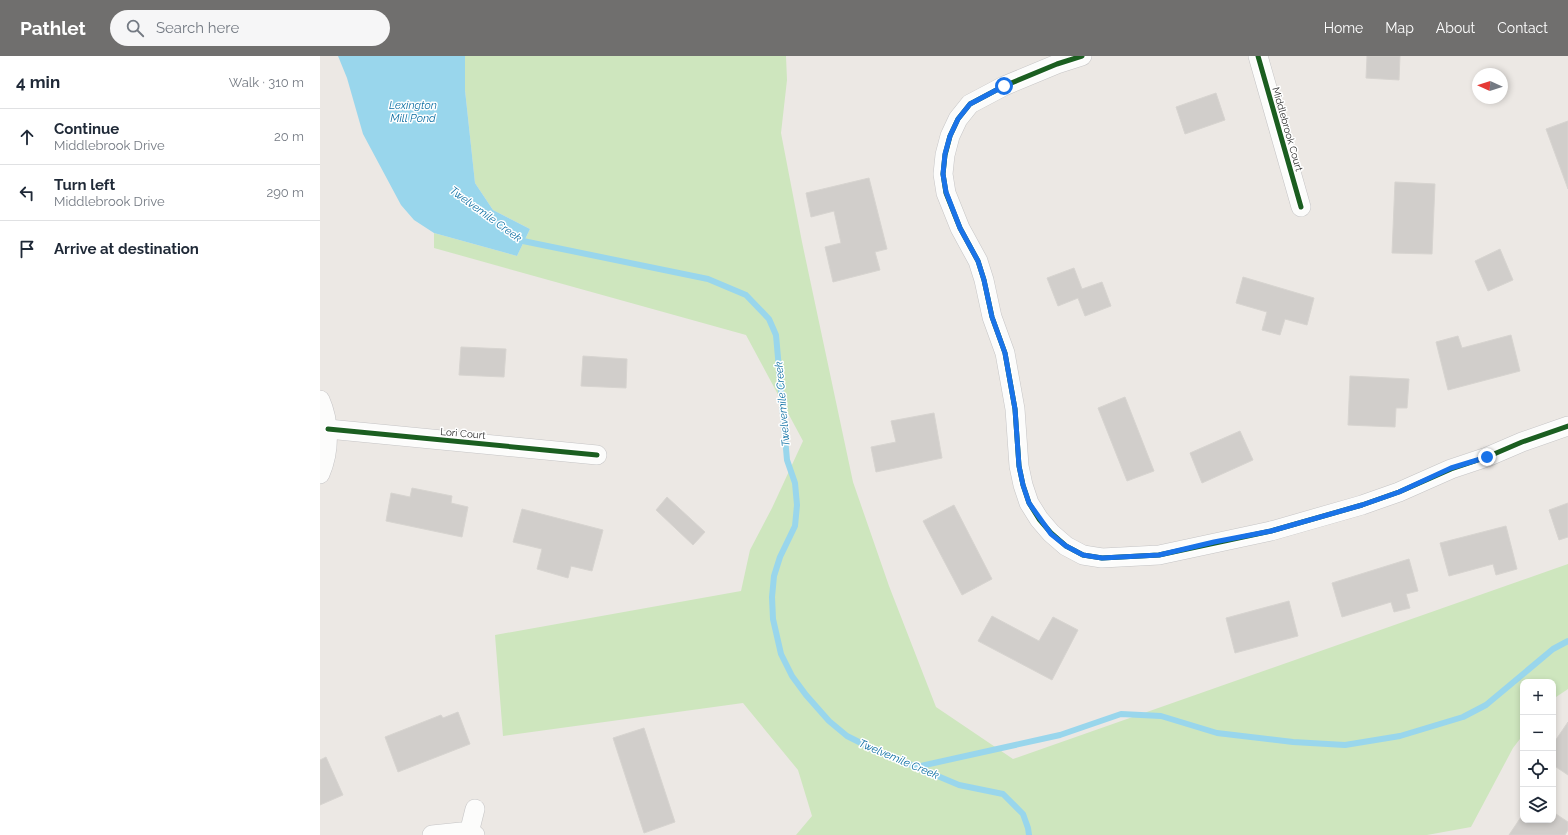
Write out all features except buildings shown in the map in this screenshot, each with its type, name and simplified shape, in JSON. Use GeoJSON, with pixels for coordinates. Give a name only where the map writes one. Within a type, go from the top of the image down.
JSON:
{"type":"FeatureCollection","features":[{"type":"Feature","properties":{"kind":"street"},"geometry":{"type":"LineString","coordinates":[[1082,56],[1057,64],[1004,86],[970,104],[958,119],[950,136],[945,154],[943,174],[946,192],[960,228],[978,261],[984,280],[992,317],[1005,353],[1015,409],[1019,466],[1023,485],[1029,503],[1039,519],[1051,534],[1066,546],[1083,555],[1102,558],[1159,555],[1271,531],[1362,505],[1399,492],[1451,468],[1487,457],[1522,442],[1568,426]]}},
{"type":"Feature","properties":{"kind":"street","name":"Middlebrook Court"},"geometry":{"type":"LineString","coordinates":[[1258,56],[1301,207]]}},
{"type":"Feature","properties":{"kind":"street"},"geometry":{"type":"LineString","coordinates":[[320,400],[328,429],[327,448],[320,474]]}},
{"type":"Feature","properties":{"kind":"street","name":"Lori Court"},"geometry":{"type":"LineString","coordinates":[[328,429],[597,455]]}},
{"type":"Feature","properties":{"kind":"street"},"geometry":{"type":"LineString","coordinates":[[432,835],[462,832],[472,834],[474,809]]}},
{"type":"Feature","properties":{"kind":"green space"},"geometry":{"type":"Polygon","coordinates":[[[465,56],[786,56],[787,80],[781,133],[802,242],[853,482],[889,586],[936,707],[1013,759],[1568,564],[1568,689],[1556,697],[1556,679],[1520,679],[1520,739],[1513,748],[1471,827],[1427,835],[796,835],[812,816],[798,770],[743,703],[503,736],[495,635],[741,591],[750,550],[772,508],[803,441],[746,335],[434,248],[434,233],[517,256],[530,229],[493,210],[475,183],[465,90],[465,56]]]}},
{"type":"Feature","properties":{"kind":"water","name":"Lexington Mill Pond"},"geometry":{"type":"Polygon","coordinates":[[[338,56],[465,56],[465,90],[475,183],[493,210],[530,229],[517,256],[434,233],[414,220],[401,205],[363,134],[347,78],[338,56]]]}},
{"type":"Feature","properties":{"kind":"waterway","name":"Twelvemile Creek"},"geometry":{"type":"LineString","coordinates":[[518,238],[523,241],[708,279],[746,295],[769,319],[776,335],[787,460],[795,483],[797,505],[795,526],[780,557],[774,576],[772,597],[773,619],[781,654],[792,676],[806,695],[829,721],[847,736],[871,748],[959,785],[1003,794],[1023,814],[1029,835]]}},
{"type":"Feature","properties":{"kind":"waterway"},"geometry":{"type":"LineString","coordinates":[[916,767],[1060,735],[1121,714],[1161,716],[1217,733],[1293,742],[1345,745],[1400,736],[1463,717],[1486,705],[1553,649],[1568,641]]}},
{"type":"Feature","properties":{"kind":"cycle path"},"geometry":{"type":"LineString","coordinates":[[1082,56],[1057,64],[1004,86],[970,104],[958,119],[950,136],[945,155],[943,174],[946,193],[960,228],[978,261],[984,280],[992,317],[1005,353],[1015,409],[1019,466],[1023,485],[1029,503],[1039,519],[1051,533],[1066,546],[1083,555],[1102,558],[1159,555],[1271,531],[1362,505],[1399,492],[1451,469],[1568,426]]}},
{"type":"Feature","properties":{"kind":"cycle path"},"geometry":{"type":"LineString","coordinates":[[1258,56],[1301,207]]}},
{"type":"Feature","properties":{"kind":"cycle path"},"geometry":{"type":"LineString","coordinates":[[328,429],[597,455]]}},
{"type":"Feature","properties":{"kind":"route"},"geometry":{"type":"LineString","coordinates":[[1004,86],[970,104],[958,119],[950,136],[945,154],[943,174],[946,192],[960,228],[978,261],[984,280],[992,317],[1005,353],[1015,409],[1019,466],[1023,485],[1029,503],[1039,519],[1051,534],[1066,546],[1083,555],[1102,558],[1159,555],[1271,531],[1362,505],[1399,492],[1451,468],[1487,457]]}}]}
